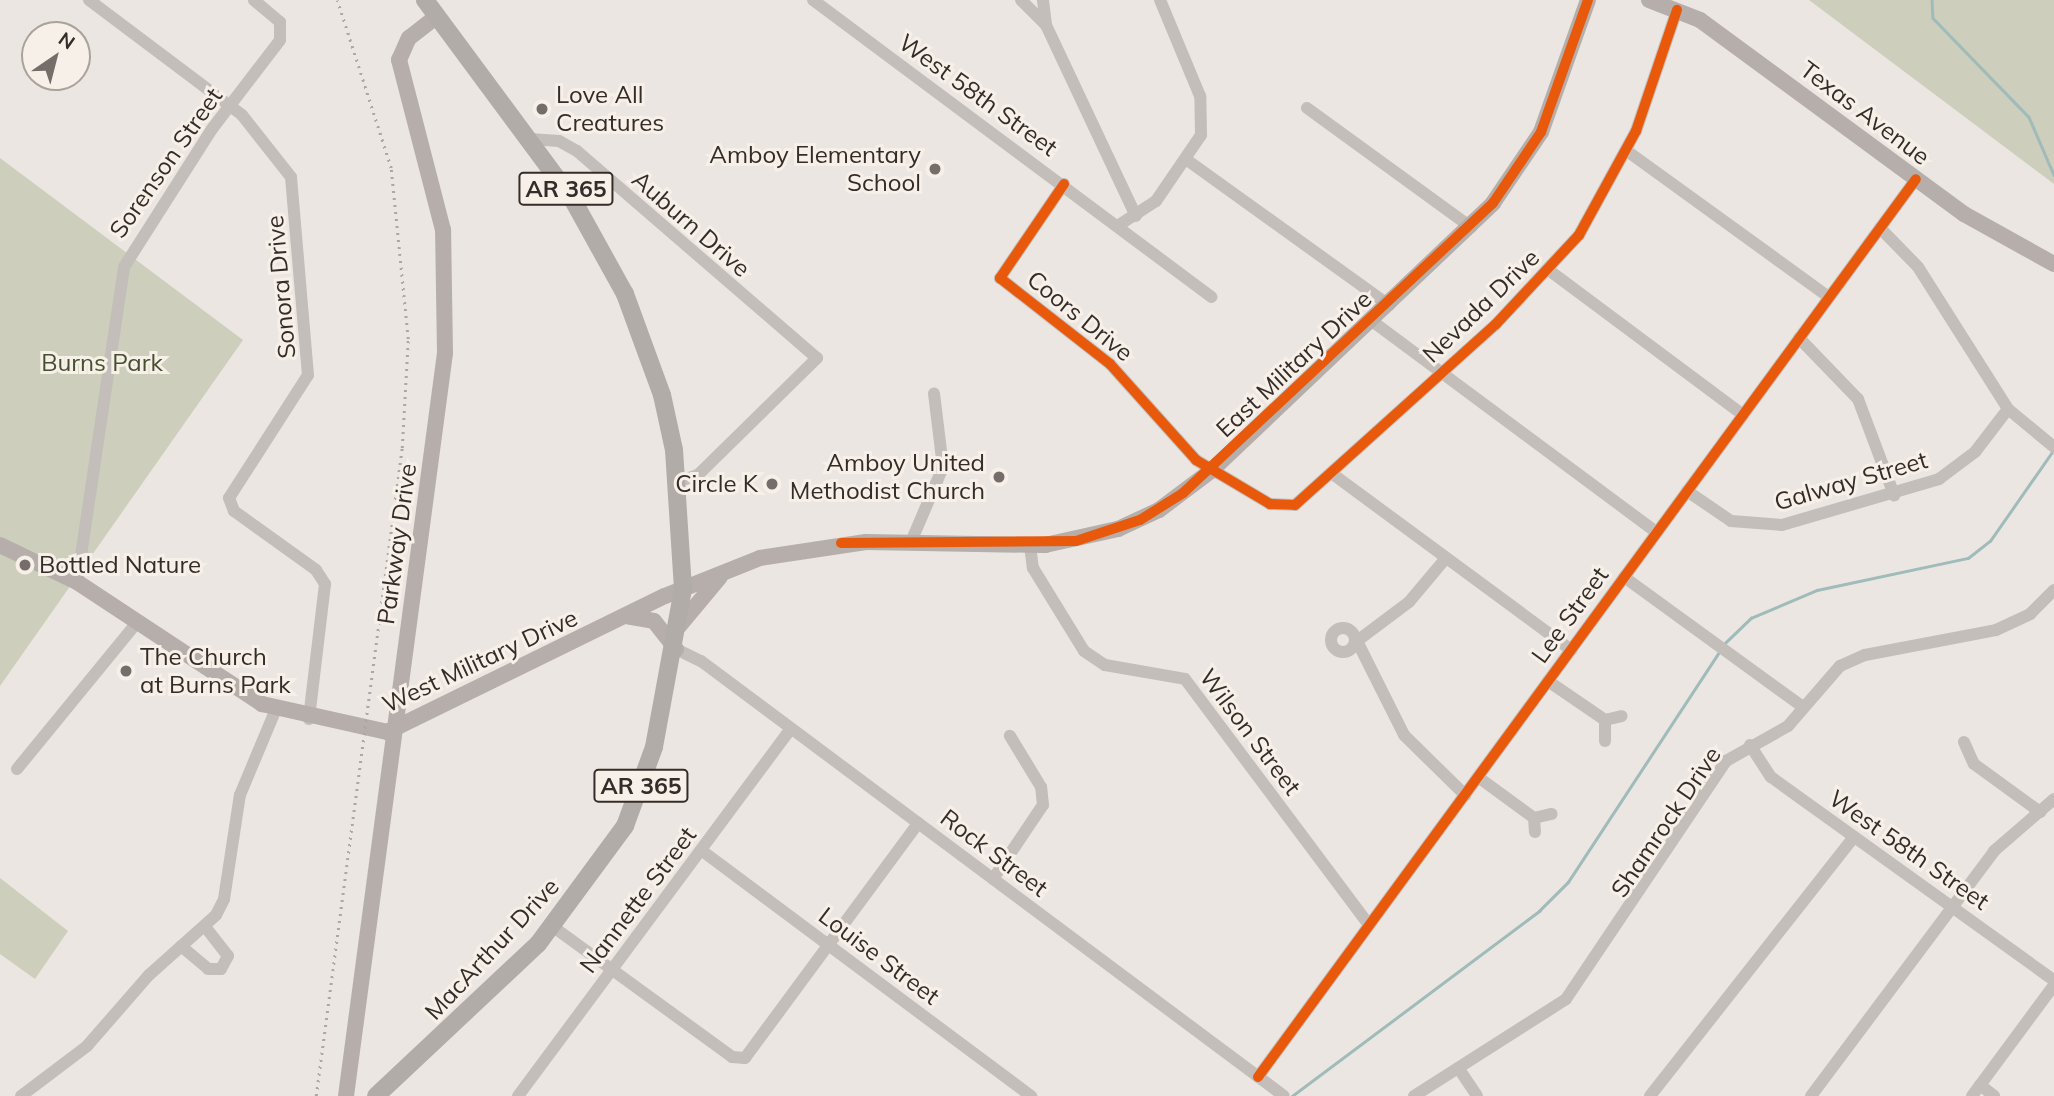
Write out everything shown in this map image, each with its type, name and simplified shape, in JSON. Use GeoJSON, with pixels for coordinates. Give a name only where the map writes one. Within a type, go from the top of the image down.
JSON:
{"type":"FeatureCollection","features":[{"type":"Feature","properties":{"kind":"main road","name":"MacArthur Drive"},"geometry":{"type":"LineString","coordinates":[[376,1096],[552,926],[625,826],[654,747],[676,649],[683,589],[680,481],[662,395],[625,294],[584,217],[530,139],[425,0]]}},
{"type":"Feature","properties":{"kind":"street","name":"Sonora Drive"},"geometry":{"type":"LineString","coordinates":[[89,0],[230,106],[286,166],[295,202],[308,375],[229,498],[234,512],[316,570],[325,584],[309,719]]}},
{"type":"Feature","properties":{"kind":"street","name":"Sorenson Street"},"geometry":{"type":"LineString","coordinates":[[77,582],[128,255],[282,30],[254,0]]}},
{"type":"Feature","properties":{"kind":"street","name":"West 58th Street"},"geometry":{"type":"LineString","coordinates":[[813,0],[1119,225],[1163,265],[1212,297]]}},
{"type":"Feature","properties":{"kind":"street"},"geometry":{"type":"LineString","coordinates":[[1021,0],[1046,25]]}},
{"type":"Feature","properties":{"kind":"street"},"geometry":{"type":"LineString","coordinates":[[1043,0],[1046,25],[1136,216]]}},
{"type":"Feature","properties":{"kind":"street"},"geometry":{"type":"LineString","coordinates":[[1119,225],[1136,216],[1187,160],[1201,135],[1202,103],[1160,0]]}},
{"type":"Feature","properties":{"kind":"street","name":"East Military Drive"},"geometry":{"type":"LineString","coordinates":[[683,589],[806,548],[911,542],[1030,545],[1092,538],[1129,525],[1211,471],[1471,227],[1541,132],[1588,0]]}},
{"type":"Feature","properties":{"kind":"street","name":"Texas Avenue"},"geometry":{"type":"LineString","coordinates":[[1649,0],[1711,27],[1980,225],[2054,264]]}},
{"type":"Feature","properties":{"kind":"street","name":"Nevada Drive"},"geometry":{"type":"LineString","coordinates":[[1211,471],[1276,506],[1302,502],[1550,271],[1596,211],[1627,151],[1677,10]]}},
{"type":"Feature","properties":{"kind":"street","name":"Parkway Drive"},"geometry":{"type":"LineString","coordinates":[[346,1096],[444,367],[447,282],[437,196],[399,60],[409,38],[437,16]]}},
{"type":"Feature","properties":{"kind":"street"},"geometry":{"type":"LineString","coordinates":[[1307,108],[1471,227]]}},
{"type":"Feature","properties":{"kind":"street","name":"Auburn Drive"},"geometry":{"type":"LineString","coordinates":[[530,139],[559,141],[577,152],[817,358],[698,475],[680,481]]}},
{"type":"Feature","properties":{"kind":"street"},"geometry":{"type":"LineString","coordinates":[[1627,151],[1829,297]]}},
{"type":"Feature","properties":{"kind":"street"},"geometry":{"type":"LineString","coordinates":[[1187,160],[1389,305]]}},
{"type":"Feature","properties":{"kind":"street","name":"Lee Street"},"geometry":{"type":"LineString","coordinates":[[1258,1077],[1916,179]]}},
{"type":"Feature","properties":{"kind":"street","name":"Coors Drive"},"geometry":{"type":"LineString","coordinates":[[1064,184],[1000,278],[1110,364],[1211,471]]}},
{"type":"Feature","properties":{"kind":"street"},"geometry":{"type":"LineString","coordinates":[[1880,228],[1918,267],[2008,409],[2053,447]]}},
{"type":"Feature","properties":{"kind":"street"},"geometry":{"type":"LineString","coordinates":[[1550,271],[1743,415]]}},
{"type":"Feature","properties":{"kind":"street"},"geometry":{"type":"LineString","coordinates":[[1372,321],[1657,533]]}},
{"type":"Feature","properties":{"kind":"street"},"geometry":{"type":"LineString","coordinates":[[1799,338],[1858,398],[1894,495]]}},
{"type":"Feature","properties":{"kind":"street"},"geometry":{"type":"LineString","coordinates":[[911,542],[943,467],[934,394]]}},
{"type":"Feature","properties":{"kind":"street","name":"Galway Street"},"geometry":{"type":"LineString","coordinates":[[1687,491],[1731,521],[1757,528],[1894,495],[1952,472],[2008,409]]}},
{"type":"Feature","properties":{"kind":"street"},"geometry":{"type":"LineString","coordinates":[[1334,475],[1571,650]]}},
{"type":"Feature","properties":{"kind":"street","name":"West Military Drive"},"geometry":{"type":"LineString","coordinates":[[0,545],[77,582],[276,709],[309,719],[395,731],[683,589]]}},
{"type":"Feature","properties":{"kind":"street","name":"Wilson Street"},"geometry":{"type":"LineString","coordinates":[[1030,545],[1033,568],[1084,651],[1105,665],[1185,679],[1369,925]]}},
{"type":"Feature","properties":{"kind":"street"},"geometry":{"type":"LineString","coordinates":[[1446,558],[1409,602],[1357,642],[1404,735],[1425,763],[1465,795]]}},
{"type":"Feature","properties":{"kind":"street"},"geometry":{"type":"LineString","coordinates":[[679,626],[725,573]]}},
{"type":"Feature","properties":{"kind":"street"},"geometry":{"type":"LineString","coordinates":[[1624,577],[1803,707]]}},
{"type":"Feature","properties":{"kind":"street","name":"Shamrock Drive"},"geometry":{"type":"LineString","coordinates":[[1414,1096],[1574,992],[1726,761],[1784,729],[1847,662],[1996,630],[2030,614],[2054,590]]}},
{"type":"Feature","properties":{"kind":"street"},"geometry":{"type":"LineString","coordinates":[[626,616],[654,621],[676,649]]}},
{"type":"Feature","properties":{"kind":"street"},"geometry":{"type":"LineString","coordinates":[[17,769],[138,621]]}},
{"type":"Feature","properties":{"kind":"street","name":"Rock Street"},"geometry":{"type":"LineString","coordinates":[[676,649],[701,661],[1284,1096]]}},
{"type":"Feature","properties":{"kind":"street"},"geometry":{"type":"LineString","coordinates":[[1548,681],[1605,720],[1622,716]]}},
{"type":"Feature","properties":{"kind":"street"},"geometry":{"type":"LineString","coordinates":[[398,701],[428,716]]}},
{"type":"Feature","properties":{"kind":"street"},"geometry":{"type":"LineString","coordinates":[[21,1096],[87,1046],[181,946],[206,928],[224,899],[240,794],[276,709]]}},
{"type":"Feature","properties":{"kind":"street"},"geometry":{"type":"LineString","coordinates":[[1605,720],[1605,741]]}},
{"type":"Feature","properties":{"kind":"street","name":"Nannette Street"},"geometry":{"type":"LineString","coordinates":[[518,1096],[791,729]]}},
{"type":"Feature","properties":{"kind":"street"},"geometry":{"type":"LineString","coordinates":[[993,879],[1043,805],[1041,787],[1010,736]]}},
{"type":"Feature","properties":{"kind":"street"},"geometry":{"type":"LineString","coordinates":[[1964,742],[1974,764],[2040,812]]}},
{"type":"Feature","properties":{"kind":"street","name":"West 58th Street"},"geometry":{"type":"LineString","coordinates":[[1751,745],[1771,777],[1952,906],[2054,983]]}},
{"type":"Feature","properties":{"kind":"street"},"geometry":{"type":"LineString","coordinates":[[1478,777],[1534,818],[1552,814]]}},
{"type":"Feature","properties":{"kind":"street"},"geometry":{"type":"LineString","coordinates":[[1811,1096],[2000,844],[2054,799]]}},
{"type":"Feature","properties":{"kind":"street"},"geometry":{"type":"LineString","coordinates":[[1534,818],[1535,832]]}},
{"type":"Feature","properties":{"kind":"street"},"geometry":{"type":"LineString","coordinates":[[552,926],[740,1059],[830,946],[918,823]]}},
{"type":"Feature","properties":{"kind":"street"},"geometry":{"type":"LineString","coordinates":[[1650,1096],[1854,837]]}},
{"type":"Feature","properties":{"kind":"street","name":"Louise Street"},"geometry":{"type":"LineString","coordinates":[[701,850],[1031,1096]]}},
{"type":"Feature","properties":{"kind":"street"},"geometry":{"type":"LineString","coordinates":[[181,946],[208,969],[221,969],[228,956],[206,928]]}},
{"type":"Feature","properties":{"kind":"street"},"geometry":{"type":"LineString","coordinates":[[1994,1096],[1976,1091],[2054,983]]}},
{"type":"Feature","properties":{"kind":"street"},"geometry":{"type":"LineString","coordinates":[[1459,1069],[1477,1096]]}},
{"type":"Feature","properties":{"kind":"green space"},"geometry":{"type":"Polygon","coordinates":[[[1809,0],[2054,0],[2054,184],[1809,0]]]}},
{"type":"Feature","properties":{"kind":"green space","name":"Burns Park"},"geometry":{"type":"Polygon","coordinates":[[[0,158],[243,340],[0,686],[0,158]]]}},
{"type":"Feature","properties":{"kind":"green space"},"geometry":{"type":"Polygon","coordinates":[[[0,878],[68,931],[35,979],[0,954],[0,878]]]}},
{"type":"Feature","properties":{"kind":"waterway"},"geometry":{"type":"LineString","coordinates":[[1932,0],[1933,18],[2029,117],[2054,175]]}},
{"type":"Feature","properties":{"kind":"waterway"},"geometry":{"type":"LineString","coordinates":[[1725,643],[1751,618],[1817,590],[1968,558],[1990,541],[2052,452]]}},
{"type":"Feature","properties":{"kind":"waterway"},"geometry":{"type":"LineString","coordinates":[[1292,1096],[1539,911],[1568,882],[1719,652]]}},
{"type":"Feature","properties":{"kind":"railway"},"geometry":{"type":"LineString","coordinates":[[316,1096],[402,448],[408,339],[391,168],[337,0]]}},
{"type":"Feature","properties":{"kind":"cycle path"},"geometry":{"type":"LineString","coordinates":[[841,543],[1076,541],[1140,520],[1183,493],[1493,203],[1541,132],[1588,0]]}},
{"type":"Feature","properties":{"kind":"cycle path"},"geometry":{"type":"LineString","coordinates":[[1064,184],[1000,278],[1110,364],[1196,460],[1270,504],[1295,505],[1496,324],[1579,235],[1636,131],[1677,10]]}},
{"type":"Feature","properties":{"kind":"cycle path"},"geometry":{"type":"LineString","coordinates":[[1258,1077],[1916,179]]}},
{"type":"Feature","properties":{"kind":"place","name":"Love All Creatures"},"geometry":{"type":"Point","coordinates":[542,109]}},
{"type":"Feature","properties":{"kind":"place","name":"Amboy Elementary School"},"geometry":{"type":"Point","coordinates":[935,169]}},
{"type":"Feature","properties":{"kind":"place","name":"Amboy United Methodist Church"},"geometry":{"type":"Point","coordinates":[999,477]}},
{"type":"Feature","properties":{"kind":"place","name":"Circle K"},"geometry":{"type":"Point","coordinates":[772,484]}},
{"type":"Feature","properties":{"kind":"place","name":"Bottled Nature"},"geometry":{"type":"Point","coordinates":[25,565]}},
{"type":"Feature","properties":{"kind":"place","name":"The Church at Burns Park"},"geometry":{"type":"Point","coordinates":[126,671]}}]}
